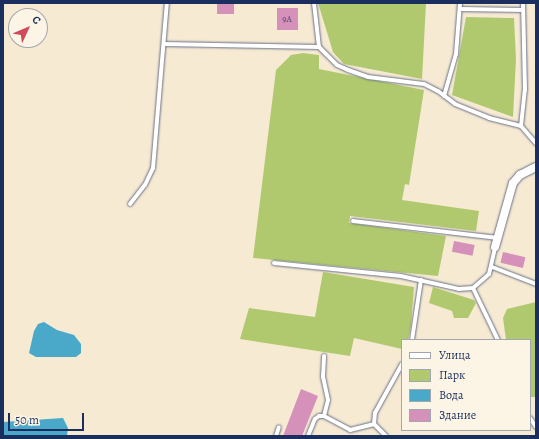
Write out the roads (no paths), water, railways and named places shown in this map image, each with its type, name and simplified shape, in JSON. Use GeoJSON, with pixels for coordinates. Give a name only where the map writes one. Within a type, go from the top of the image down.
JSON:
{"type":"FeatureCollection","features":[{"type":"Feature","properties":{"kind":"street"},"geometry":{"type":"LineString","coordinates":[[495,247],[513,184],[520,175],[536,167]]}},
{"type":"Feature","properties":{"kind":"lane"},"geometry":{"type":"LineString","coordinates":[[130,204],[145,185],[153,168],[167,3]]}},
{"type":"Feature","properties":{"kind":"lane"},"geometry":{"type":"LineString","coordinates":[[314,3],[319,47],[337,65],[368,77],[424,84],[455,104],[489,118],[521,126],[536,143]]}},
{"type":"Feature","properties":{"kind":"lane"},"geometry":{"type":"LineString","coordinates":[[444,96],[456,54],[461,9],[460,3]]}},
{"type":"Feature","properties":{"kind":"lane"},"geometry":{"type":"LineString","coordinates":[[521,126],[525,90],[523,3]]}},
{"type":"Feature","properties":{"kind":"lane"},"geometry":{"type":"LineString","coordinates":[[461,9],[523,10]]}},
{"type":"Feature","properties":{"kind":"lane"},"geometry":{"type":"LineString","coordinates":[[164,44],[319,47]]}},
{"type":"Feature","properties":{"kind":"lane"},"geometry":{"type":"LineString","coordinates":[[353,221],[498,238]]}},
{"type":"Feature","properties":{"kind":"lane"},"geometry":{"type":"LineString","coordinates":[[274,263],[421,280],[459,289],[473,288],[481,283],[492,268],[495,247]]}},
{"type":"Feature","properties":{"kind":"lane"},"geometry":{"type":"LineString","coordinates":[[492,268],[536,284]]}},
{"type":"Feature","properties":{"kind":"lane"},"geometry":{"type":"LineString","coordinates":[[412,339],[421,280]]}},
{"type":"Feature","properties":{"kind":"lane"},"geometry":{"type":"LineString","coordinates":[[473,288],[498,339]]}},
{"type":"Feature","properties":{"kind":"lane"},"geometry":{"type":"LineString","coordinates":[[324,356],[323,377],[328,400],[324,416]]}},
{"type":"Feature","properties":{"kind":"lane"},"geometry":{"type":"LineString","coordinates":[[374,424],[375,413],[401,366]]}},
{"type":"Feature","properties":{"kind":"lane"},"geometry":{"type":"LineString","coordinates":[[308,436],[315,419],[324,416],[350,430],[374,424]]}},
{"type":"Feature","properties":{"kind":"lane"},"geometry":{"type":"LineString","coordinates":[[374,424],[386,436]]}},
{"type":"Feature","properties":{"kind":"lane"},"geometry":{"type":"LineString","coordinates":[[276,436],[279,427]]}},
{"type":"Feature","properties":{"kind":"water"},"geometry":{"type":"Polygon","coordinates":[[[44,322],[57,330],[74,335],[81,344],[81,353],[76,357],[36,357],[29,353],[34,331],[38,324],[44,322]]]}},
{"type":"Feature","properties":{"kind":"water"},"geometry":{"type":"Polygon","coordinates":[[[63,418],[68,428],[67,436],[3,436],[3,422],[63,418]]]}}]}
